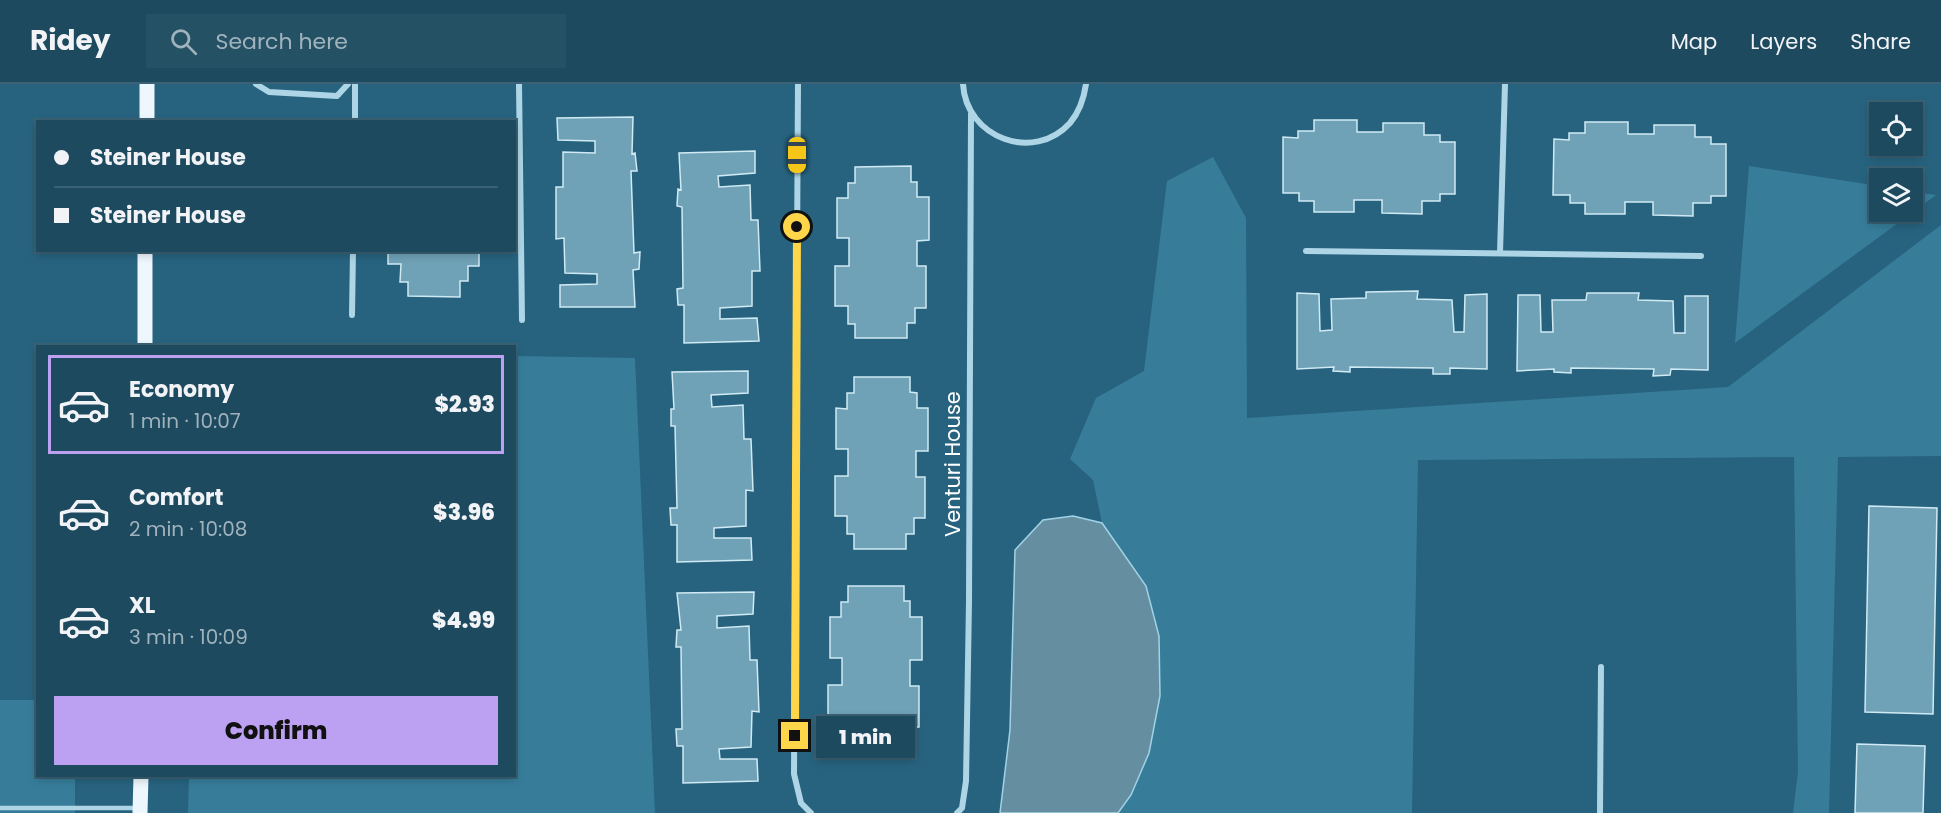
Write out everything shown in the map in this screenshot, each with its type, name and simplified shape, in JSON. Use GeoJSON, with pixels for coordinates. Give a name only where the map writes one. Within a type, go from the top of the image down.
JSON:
{"type":"FeatureCollection","features":[{"type":"Feature","properties":{"kind":"main road"},"geometry":{"type":"LineString","coordinates":[[147,84],[147,120]]}},
{"type":"Feature","properties":{"kind":"main road"},"geometry":{"type":"LineString","coordinates":[[144,345],[146,252]]}},
{"type":"Feature","properties":{"kind":"main road"},"geometry":{"type":"LineString","coordinates":[[140,811],[141,777]]}},
{"type":"Feature","properties":{"kind":"street"},"geometry":{"type":"LineString","coordinates":[[256,84],[268,92],[337,96],[348,84]]}},
{"type":"Feature","properties":{"kind":"street"},"geometry":{"type":"LineString","coordinates":[[355,84],[355,120]]}},
{"type":"Feature","properties":{"kind":"street"},"geometry":{"type":"LineString","coordinates":[[519,84],[522,320]]}},
{"type":"Feature","properties":{"kind":"street"},"geometry":{"type":"LineString","coordinates":[[798,84],[794,774],[801,803],[811,813]]}},
{"type":"Feature","properties":{"kind":"street","name":"Venturi House"},"geometry":{"type":"LineString","coordinates":[[957,813],[962,808],[966,781],[969,602],[971,114],[963,94],[963,84]]}},
{"type":"Feature","properties":{"kind":"street"},"geometry":{"type":"LineString","coordinates":[[971,114],[987,130],[1007,140],[1030,143],[1052,137],[1070,123],[1083,104],[1086,84]]}},
{"type":"Feature","properties":{"kind":"street"},"geometry":{"type":"LineString","coordinates":[[1500,253],[1505,84]]}},
{"type":"Feature","properties":{"kind":"street"},"geometry":{"type":"LineString","coordinates":[[1306,251],[1701,256]]}},
{"type":"Feature","properties":{"kind":"street"},"geometry":{"type":"LineString","coordinates":[[352,315],[353,252]]}},
{"type":"Feature","properties":{"kind":"street"},"geometry":{"type":"LineString","coordinates":[[1600,813],[1601,667]]}},
{"type":"Feature","properties":{"kind":"lane"},"geometry":{"type":"LineString","coordinates":[[0,808],[140,811]]}},
{"type":"Feature","properties":{"kind":"shaded area"},"geometry":{"type":"Polygon","coordinates":[[[1213,157],[1246,218],[1247,418],[1728,387],[1941,225],[1941,456],[1838,457],[1829,813],[1793,813],[1798,772],[1794,457],[1418,460],[1412,813],[1118,813],[1131,795],[1149,753],[1160,696],[1146,586],[1102,523],[1093,480],[1070,459],[1096,398],[1144,371],[1167,181],[1213,157]]]}},
{"type":"Feature","properties":{"kind":"shaded area"},"geometry":{"type":"Polygon","coordinates":[[[1749,166],[1869,184],[1869,222],[1899,222],[1735,343],[1749,166]]]}},
{"type":"Feature","properties":{"kind":"shaded area"},"geometry":{"type":"Polygon","coordinates":[[[1923,193],[1936,195],[1923,205],[1923,193]]]}},
{"type":"Feature","properties":{"kind":"shaded area"},"geometry":{"type":"Polygon","coordinates":[[[516,356],[635,358],[655,813],[188,813],[189,777],[516,777],[516,356]]]}},
{"type":"Feature","properties":{"kind":"shaded area"},"geometry":{"type":"Polygon","coordinates":[[[1073,516],[1102,523],[1146,586],[1159,636],[1160,696],[1149,753],[1131,795],[1118,813],[1000,813],[1010,730],[1015,550],[1043,520],[1073,516]]]}},
{"type":"Feature","properties":{"kind":"shaded area"},"geometry":{"type":"Polygon","coordinates":[[[0,700],[36,700],[36,777],[75,777],[75,813],[0,813],[0,700]]]}},
{"type":"Feature","properties":{"kind":"building"},"geometry":{"type":"Polygon","coordinates":[[[633,117],[632,154],[635,153],[637,171],[631,171],[634,253],[640,252],[639,269],[633,270],[635,307],[560,307],[560,285],[597,284],[597,274],[565,273],[564,238],[556,239],[556,187],[563,187],[563,152],[595,153],[595,141],[558,140],[557,118],[633,117]]]}},
{"type":"Feature","properties":{"kind":"building"},"geometry":{"type":"Polygon","coordinates":[[[1314,120],[1357,120],[1357,132],[1383,132],[1383,123],[1424,123],[1424,135],[1440,135],[1440,142],[1455,142],[1455,194],[1440,194],[1440,201],[1422,201],[1422,214],[1382,213],[1382,200],[1354,200],[1354,212],[1314,212],[1314,201],[1299,201],[1299,193],[1283,193],[1283,137],[1298,138],[1298,131],[1314,131],[1314,120]]]}},
{"type":"Feature","properties":{"kind":"building"},"geometry":{"type":"Polygon","coordinates":[[[1585,122],[1628,122],[1628,134],[1654,134],[1654,125],[1695,125],[1695,137],[1711,137],[1711,144],[1726,144],[1726,196],[1711,196],[1711,203],[1693,203],[1693,216],[1653,215],[1653,202],[1625,202],[1625,214],[1585,214],[1585,203],[1570,203],[1570,195],[1553,195],[1554,139],[1569,140],[1569,133],[1585,133],[1585,122]]]}},
{"type":"Feature","properties":{"kind":"building"},"geometry":{"type":"Polygon","coordinates":[[[755,151],[755,173],[718,176],[719,187],[750,185],[751,220],[758,220],[760,271],[752,271],[752,306],[720,308],[720,319],[757,318],[759,341],[684,343],[684,305],[678,305],[677,289],[683,288],[682,207],[677,206],[678,189],[681,190],[679,153],[755,151]]]}},
{"type":"Feature","properties":{"kind":"building"},"geometry":{"type":"Polygon","coordinates":[[[911,166],[911,182],[917,182],[917,197],[929,197],[929,240],[917,241],[917,266],[926,266],[926,308],[915,308],[915,323],[907,323],[907,338],[855,338],[855,324],[848,324],[848,306],[835,306],[835,266],[849,266],[849,238],[837,238],[837,198],[848,198],[848,183],[855,183],[855,167],[911,166]]]}},
{"type":"Feature","properties":{"kind":"building"},"geometry":{"type":"Polygon","coordinates":[[[388,252],[479,252],[479,266],[468,266],[468,281],[460,281],[460,297],[408,296],[408,282],[400,282],[401,264],[388,264],[388,252]]]}},
{"type":"Feature","properties":{"kind":"building"},"geometry":{"type":"Polygon","coordinates":[[[1418,291],[1417,299],[1452,300],[1454,332],[1464,332],[1465,295],[1487,294],[1487,369],[1450,368],[1450,374],[1433,374],[1433,368],[1350,367],[1350,372],[1333,371],[1334,367],[1297,369],[1297,293],[1319,294],[1320,331],[1332,330],[1331,299],[1366,298],[1366,292],[1418,291]]]}},
{"type":"Feature","properties":{"kind":"building"},"geometry":{"type":"Polygon","coordinates":[[[1587,293],[1639,293],[1638,300],[1673,301],[1674,333],[1685,333],[1685,296],[1708,296],[1708,370],[1671,369],[1670,375],[1653,376],[1654,369],[1571,368],[1571,373],[1554,372],[1554,369],[1517,371],[1518,295],[1540,295],[1541,332],[1553,332],[1552,300],[1586,300],[1587,293]]]}},
{"type":"Feature","properties":{"kind":"building"},"geometry":{"type":"Polygon","coordinates":[[[748,371],[748,393],[711,395],[712,407],[743,405],[744,439],[751,439],[753,491],[746,490],[746,526],[714,528],[714,538],[751,538],[752,560],[677,562],[677,525],[671,525],[670,508],[677,508],[675,426],[671,426],[671,409],[674,409],[672,372],[748,371]]]}},
{"type":"Feature","properties":{"kind":"building"},"geometry":{"type":"Polygon","coordinates":[[[854,377],[910,377],[910,392],[917,393],[917,408],[928,408],[928,451],[916,451],[916,477],[925,477],[925,518],[914,518],[914,534],[906,534],[906,549],[854,549],[854,534],[847,534],[847,516],[835,516],[835,476],[848,476],[848,449],[836,449],[836,408],[847,409],[847,393],[854,393],[854,377]]]}},
{"type":"Feature","properties":{"kind":"building"},"geometry":{"type":"Polygon","coordinates":[[[1869,506],[1937,508],[1933,714],[1865,712],[1869,506]]]}},
{"type":"Feature","properties":{"kind":"building"},"geometry":{"type":"Polygon","coordinates":[[[848,586],[904,586],[904,601],[910,601],[910,617],[922,617],[922,660],[910,660],[910,686],[919,686],[919,727],[908,727],[908,743],[900,743],[900,758],[848,758],[848,743],[841,743],[841,725],[828,725],[828,685],[842,685],[842,658],[830,658],[830,617],[841,617],[841,602],[848,602],[848,586]]]}},
{"type":"Feature","properties":{"kind":"building"},"geometry":{"type":"Polygon","coordinates":[[[754,592],[753,614],[717,616],[717,628],[749,626],[750,660],[757,660],[759,712],[752,711],[751,747],[719,749],[720,759],[757,759],[758,781],[683,783],[683,746],[677,746],[676,729],[682,729],[681,647],[676,647],[677,630],[681,630],[677,593],[754,592]]]}},
{"type":"Feature","properties":{"kind":"building"},"geometry":{"type":"Polygon","coordinates":[[[1857,744],[1925,746],[1923,813],[1855,813],[1857,744]]]}},
{"type":"Feature","properties":{"kind":"route"},"geometry":{"type":"LineString","coordinates":[[795,736],[797,227]]}}]}
